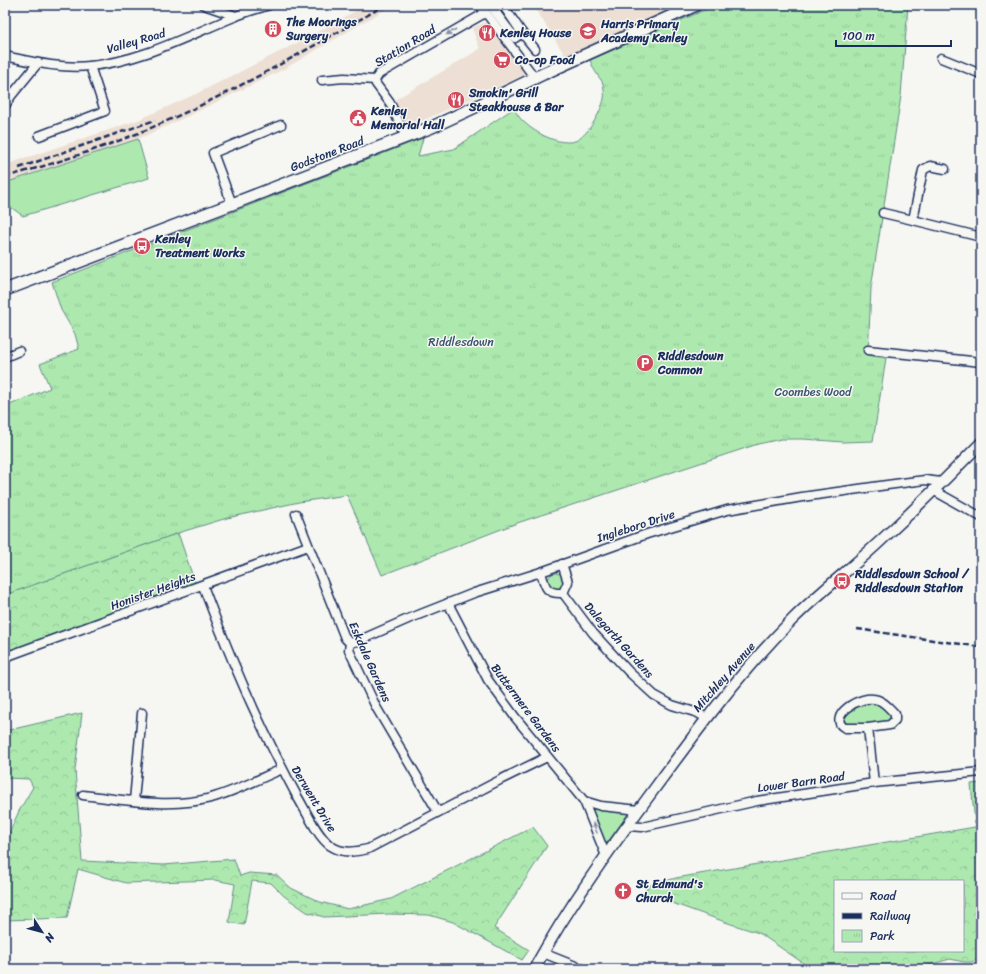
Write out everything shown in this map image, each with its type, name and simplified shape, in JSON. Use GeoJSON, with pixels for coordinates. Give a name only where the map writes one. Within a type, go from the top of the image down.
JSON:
{"type":"FeatureCollection","features":[{"type":"Feature","properties":{"kind":"highway","name":"Godstone Road"},"geometry":{"type":"LineString","coordinates":[[5,290],[406,137],[471,109],[535,78],[696,5]]}},
{"type":"Feature","properties":{"kind":"main road","name":"Mitchley Avenue"},"geometry":{"type":"LineString","coordinates":[[534,969],[563,919],[627,826],[706,718],[744,673],[792,620],[876,545],[981,443]]}},
{"type":"Feature","properties":{"kind":"street"},"geometry":{"type":"LineString","coordinates":[[204,5],[236,16]]}},
{"type":"Feature","properties":{"kind":"street","name":"Valley Road"},"geometry":{"type":"LineString","coordinates":[[5,56],[38,63],[64,66],[90,66],[130,58],[165,47],[236,16],[269,5]]}},
{"type":"Feature","properties":{"kind":"street"},"geometry":{"type":"LineString","coordinates":[[480,5],[535,78]]}},
{"type":"Feature","properties":{"kind":"street"},"geometry":{"type":"LineString","coordinates":[[490,5],[515,38],[522,33]]}},
{"type":"Feature","properties":{"kind":"street"},"geometry":{"type":"LineString","coordinates":[[503,5],[522,33],[536,49]]}},
{"type":"Feature","properties":{"kind":"street","name":"Station Road"},"geometry":{"type":"LineString","coordinates":[[406,137],[390,103],[376,84],[375,80],[379,74],[485,13]]}},
{"type":"Feature","properties":{"kind":"street"},"geometry":{"type":"LineString","coordinates":[[941,58],[981,74]]}},
{"type":"Feature","properties":{"kind":"street"},"geometry":{"type":"LineString","coordinates":[[5,106],[11,96],[38,63]]}},
{"type":"Feature","properties":{"kind":"street"},"geometry":{"type":"LineString","coordinates":[[39,136],[105,111],[90,66]]}},
{"type":"Feature","properties":{"kind":"street"},"geometry":{"type":"LineString","coordinates":[[322,80],[344,78],[375,80]]}},
{"type":"Feature","properties":{"kind":"street"},"geometry":{"type":"LineString","coordinates":[[232,204],[213,153],[281,125]]}},
{"type":"Feature","properties":{"kind":"street"},"geometry":{"type":"LineString","coordinates":[[913,220],[923,170],[930,166],[945,169]]}},
{"type":"Feature","properties":{"kind":"street"},"geometry":{"type":"LineString","coordinates":[[883,213],[981,238]]}},
{"type":"Feature","properties":{"kind":"street"},"geometry":{"type":"LineString","coordinates":[[868,350],[981,362]]}},
{"type":"Feature","properties":{"kind":"street"},"geometry":{"type":"LineString","coordinates":[[5,357],[20,351]]}},
{"type":"Feature","properties":{"kind":"street","name":"Ingleboro Drive"},"geometry":{"type":"LineString","coordinates":[[350,642],[358,641],[448,603],[647,534],[727,510],[802,497],[902,483],[925,480],[941,482]]}},
{"type":"Feature","properties":{"kind":"street"},"geometry":{"type":"LineString","coordinates":[[932,490],[981,517]]}},
{"type":"Feature","properties":{"kind":"street","name":"Eskdale Gardens"},"geometry":{"type":"LineString","coordinates":[[296,514],[346,638],[350,642],[349,650],[376,707],[438,812]]}},
{"type":"Feature","properties":{"kind":"street","name":"Honister Heights"},"geometry":{"type":"LineString","coordinates":[[5,657],[308,546]]}},
{"type":"Feature","properties":{"kind":"street"},"geometry":{"type":"LineString","coordinates":[[541,572],[544,585],[548,591],[563,593],[568,582],[562,564]]}},
{"type":"Feature","properties":{"kind":"street","name":"Derwent Drive"},"geometry":{"type":"LineString","coordinates":[[202,586],[225,646],[282,769],[323,839],[330,846],[343,852],[357,852],[368,849],[547,757]]}},
{"type":"Feature","properties":{"kind":"street","name":"Dalegarth Gardens"},"geometry":{"type":"LineString","coordinates":[[563,593],[594,633],[629,672],[654,695],[672,705],[698,713],[706,718]]}},
{"type":"Feature","properties":{"kind":"street","name":"Buttermere Gardens"},"geometry":{"type":"LineString","coordinates":[[448,603],[488,680],[547,757],[584,801],[606,856]]}},
{"type":"Feature","properties":{"kind":"street"},"geometry":{"type":"LineString","coordinates":[[870,698],[884,703],[895,714],[895,720],[890,725],[868,728],[842,727],[840,722],[841,714],[849,705],[859,700],[870,698]]}},
{"type":"Feature","properties":{"kind":"street"},"geometry":{"type":"LineString","coordinates":[[134,801],[142,713]]}},
{"type":"Feature","properties":{"kind":"street"},"geometry":{"type":"LineString","coordinates":[[868,728],[874,783]]}},
{"type":"Feature","properties":{"kind":"street"},"geometry":{"type":"LineString","coordinates":[[83,795],[162,803],[184,802],[210,798],[236,789],[282,769]]}},
{"type":"Feature","properties":{"kind":"street","name":"Lower Barn Road"},"geometry":{"type":"LineString","coordinates":[[627,826],[642,827],[757,801],[874,783],[981,772]]}},
{"type":"Feature","properties":{"kind":"street"},"geometry":{"type":"LineString","coordinates":[[584,801],[602,806],[639,810]]}},
{"type":"Feature","properties":{"kind":"street"},"geometry":{"type":"LineString","coordinates":[[543,953],[583,969]]}},
{"type":"Feature","properties":{"kind":"shaded area"},"geometry":{"type":"Polygon","coordinates":[[[366,5],[393,5],[284,69],[138,139],[5,183],[5,165],[138,120],[196,94],[309,37],[366,5]]]}},
{"type":"Feature","properties":{"kind":"shaded area","name":"Harris Primary Academy Kenley"},"geometry":{"type":"Polygon","coordinates":[[[533,5],[686,5],[566,57],[533,5]]]}},
{"type":"Feature","properties":{"kind":"shaded area"},"geometry":{"type":"Polygon","coordinates":[[[488,21],[531,72],[406,128],[393,101],[480,49],[472,28],[488,21]]]}},
{"type":"Feature","properties":{"kind":"green space","name":"Riddlesdown"},"geometry":{"type":"Polygon","coordinates":[[[716,5],[908,5],[901,96],[871,288],[868,355],[886,358],[873,441],[843,442],[781,439],[758,444],[517,523],[382,575],[347,495],[299,502],[227,518],[178,533],[5,595],[5,407],[50,388],[40,364],[79,349],[75,334],[61,310],[52,282],[423,138],[418,156],[454,149],[514,108],[523,122],[540,134],[558,141],[567,142],[580,139],[593,123],[604,99],[603,83],[590,60],[716,5]]]}},
{"type":"Feature","properties":{"kind":"green space"},"geometry":{"type":"Polygon","coordinates":[[[138,139],[149,178],[23,216],[5,203],[5,183],[138,139]]]}},
{"type":"Feature","properties":{"kind":"green space"},"geometry":{"type":"Polygon","coordinates":[[[178,533],[195,583],[5,653],[5,595],[178,533]]]}},
{"type":"Feature","properties":{"kind":"green space"},"geometry":{"type":"Polygon","coordinates":[[[553,573],[559,573],[564,578],[562,587],[559,589],[553,589],[548,584],[548,578],[553,573]]]}},
{"type":"Feature","properties":{"kind":"green space"},"geometry":{"type":"Polygon","coordinates":[[[877,702],[889,713],[891,718],[890,721],[849,727],[843,722],[844,716],[851,708],[861,704],[877,702]]]}},
{"type":"Feature","properties":{"kind":"green space"},"geometry":{"type":"Polygon","coordinates":[[[82,713],[75,770],[82,861],[164,865],[234,859],[240,876],[249,873],[277,875],[291,888],[320,902],[348,909],[391,899],[533,827],[547,846],[494,928],[529,950],[522,960],[453,922],[429,915],[389,914],[324,917],[307,912],[284,896],[271,883],[252,881],[244,925],[229,922],[235,884],[215,880],[126,883],[78,869],[67,918],[5,920],[5,842],[19,811],[33,787],[29,779],[5,778],[5,731],[82,713]]]}},
{"type":"Feature","properties":{"kind":"green space"},"geometry":{"type":"Polygon","coordinates":[[[981,783],[981,822],[975,823],[971,784],[981,783]]]}},
{"type":"Feature","properties":{"kind":"green space"},"geometry":{"type":"Polygon","coordinates":[[[594,809],[625,812],[628,814],[607,843],[604,842],[591,813],[594,809]]]}},
{"type":"Feature","properties":{"kind":"green space"},"geometry":{"type":"Polygon","coordinates":[[[981,826],[981,959],[971,962],[964,962],[950,959],[915,969],[812,969],[759,933],[644,893],[648,886],[676,878],[981,826]]]}},
{"type":"Feature","properties":{"kind":"railway"},"geometry":{"type":"LineString","coordinates":[[5,177],[94,150],[129,137],[177,116],[238,87],[385,5]]}},
{"type":"Feature","properties":{"kind":"railway"},"geometry":{"type":"LineString","coordinates":[[19,168],[155,120]]}},
{"type":"Feature","properties":{"kind":"railway"},"geometry":{"type":"LineString","coordinates":[[857,629],[981,647]]}},
{"type":"Feature","properties":{"kind":"place","name":"The Moorings Surgery"},"geometry":{"type":"Point","coordinates":[273,29]}},
{"type":"Feature","properties":{"kind":"place","name":"Harris Primary Academy Kenley"},"geometry":{"type":"Point","coordinates":[588,31]}},
{"type":"Feature","properties":{"kind":"place","name":"Kenley House"},"geometry":{"type":"Point","coordinates":[487,33]}},
{"type":"Feature","properties":{"kind":"place","name":"Co-op Food"},"geometry":{"type":"Point","coordinates":[502,60]}},
{"type":"Feature","properties":{"kind":"place","name":"Smokin' Grill Steakhouse & Bar"},"geometry":{"type":"Point","coordinates":[456,100]}},
{"type":"Feature","properties":{"kind":"place","name":"Kenley Memorial Hall"},"geometry":{"type":"Point","coordinates":[358,118]}},
{"type":"Feature","properties":{"kind":"place","name":"Kenley Treatment Works"},"geometry":{"type":"Point","coordinates":[142,246]}},
{"type":"Feature","properties":{"kind":"place","name":"Riddlesdown Common"},"geometry":{"type":"Point","coordinates":[645,363]}},
{"type":"Feature","properties":{"kind":"place","name":"Riddlesdown School / Riddlesdown Station"},"geometry":{"type":"Point","coordinates":[842,581]}},
{"type":"Feature","properties":{"kind":"place","name":"St Edmund's Church"},"geometry":{"type":"Point","coordinates":[623,891]}},
{"type":"Feature","properties":{"kind":"park label","name":"Coombes Wood"},"geometry":{"type":"Point","coordinates":[813,392]}}]}
